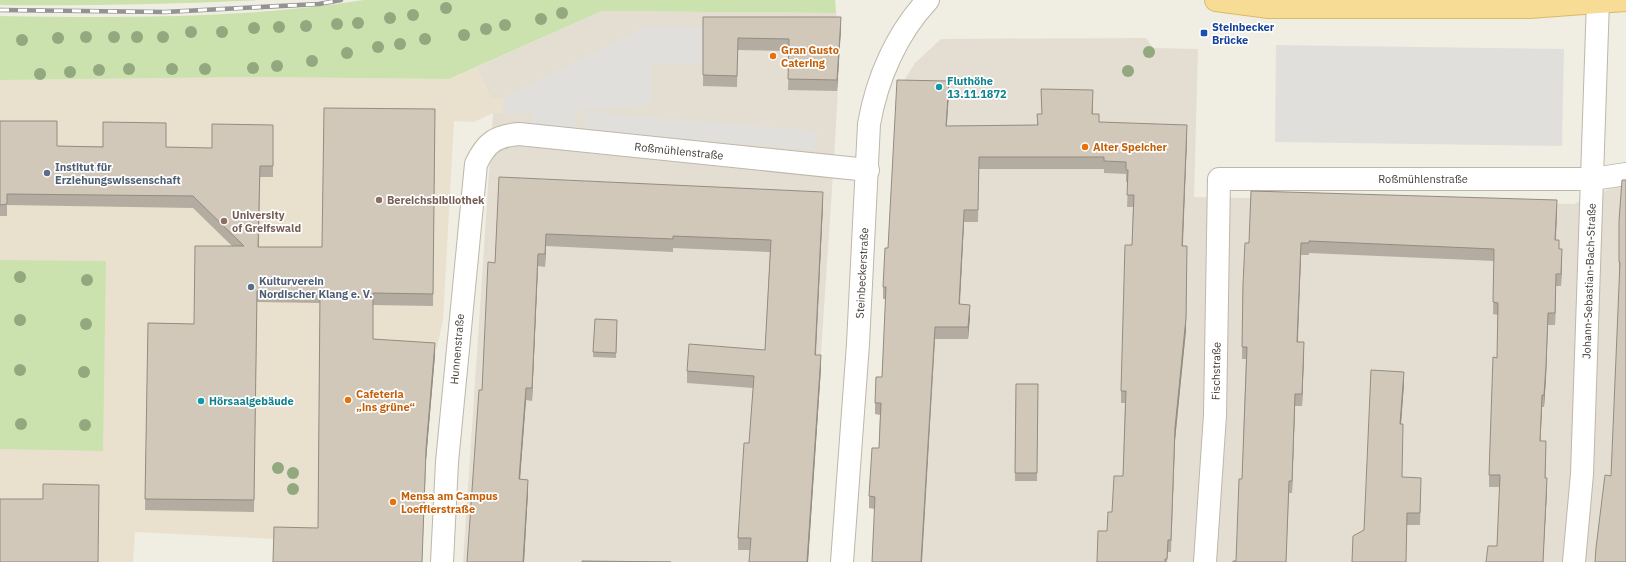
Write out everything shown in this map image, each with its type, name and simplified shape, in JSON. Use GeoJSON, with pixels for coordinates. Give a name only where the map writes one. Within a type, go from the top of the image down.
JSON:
{"type":"FeatureCollection","features":[{"type":"Feature","properties":{"kind":"main road"},"geometry":{"type":"LineString","coordinates":[[1216,0],[1269,7],[1529,7],[1626,0]]}},
{"type":"Feature","properties":{"kind":"street","name":"Steinbeckerstraße"},"geometry":{"type":"LineString","coordinates":[[842,562],[858,344],[868,170],[869,124],[874,97],[880,80],[914,14],[928,0]]}},
{"type":"Feature","properties":{"kind":"street","name":"Johann-Sebastian-Bach-Straße"},"geometry":{"type":"LineString","coordinates":[[1574,562],[1582,474],[1598,2]]}},
{"type":"Feature","properties":{"kind":"street","name":"Roßmühlenstraße"},"geometry":{"type":"LineString","coordinates":[[491,142],[504,135],[552,132],[868,170]]}},
{"type":"Feature","properties":{"kind":"street","name":"Hunnenstraße"},"geometry":{"type":"LineString","coordinates":[[442,562],[447,462],[475,172],[476,164],[483,150],[491,142]]}},
{"type":"Feature","properties":{"kind":"street","name":"Roßmühlenstraße"},"geometry":{"type":"LineString","coordinates":[[1220,179],[1593,179],[1626,174]]}},
{"type":"Feature","properties":{"kind":"street","name":"Fischstraße"},"geometry":{"type":"LineString","coordinates":[[1205,562],[1215,416],[1220,179]]}},
{"type":"Feature","properties":{"kind":"shaded area"},"geometry":{"type":"Polygon","coordinates":[[[602,11],[836,13],[841,28],[835,144],[807,562],[463,562],[493,113],[503,113],[490,98],[477,67],[602,11]]]}},
{"type":"Feature","properties":{"kind":"shaded area"},"geometry":{"type":"Polygon","coordinates":[[[645,27],[703,28],[703,64],[652,64],[651,104],[577,111],[575,129],[532,125],[532,113],[503,113],[503,98],[645,27]]]}},
{"type":"Feature","properties":{"kind":"shaded area"},"geometry":{"type":"Polygon","coordinates":[[[1146,38],[1153,48],[1198,49],[1194,197],[1574,204],[1610,189],[1626,187],[1626,562],[872,562],[875,509],[869,508],[878,460],[897,92],[915,63],[941,39],[1146,38]]]}},
{"type":"Feature","properties":{"kind":"shaded area"},"geometry":{"type":"Polygon","coordinates":[[[1276,45],[1564,49],[1562,146],[1275,142],[1276,45]]]}},
{"type":"Feature","properties":{"kind":"shaded area","name":"University of Greifswald"},"geometry":{"type":"Polygon","coordinates":[[[477,67],[490,98],[503,98],[503,113],[493,113],[474,122],[454,121],[443,321],[435,355],[426,460],[422,562],[274,539],[135,532],[133,562],[0,562],[0,80],[254,77],[449,79],[477,67]]]}},
{"type":"Feature","properties":{"kind":"shaded area"},"geometry":{"type":"Polygon","coordinates":[[[586,112],[817,131],[815,150],[584,130],[586,112]]]}},
{"type":"Feature","properties":{"kind":"green space"},"geometry":{"type":"Polygon","coordinates":[[[0,0],[259,0],[194,3],[0,5],[0,0]]]}},
{"type":"Feature","properties":{"kind":"green space"},"geometry":{"type":"Polygon","coordinates":[[[364,0],[835,0],[836,13],[602,11],[449,79],[254,77],[0,80],[0,16],[136,17],[228,14],[274,11],[364,0]]]}},
{"type":"Feature","properties":{"kind":"green space"},"geometry":{"type":"Polygon","coordinates":[[[0,260],[106,261],[103,451],[0,449],[0,260]]]}},
{"type":"Feature","properties":{"kind":"building"},"geometry":{"type":"Polygon","coordinates":[[[703,17],[841,17],[837,80],[788,79],[789,39],[738,38],[737,76],[703,75],[703,17]]]}},
{"type":"Feature","properties":{"kind":"building"},"geometry":{"type":"Polygon","coordinates":[[[897,80],[949,81],[946,126],[1038,125],[1037,114],[1042,114],[1041,89],[1093,90],[1092,114],[1099,114],[1099,122],[1187,125],[1182,246],[1187,246],[1186,318],[1175,428],[1171,540],[1168,540],[1167,559],[1165,559],[1165,562],[1097,562],[1098,531],[1107,531],[1108,512],[1112,512],[1114,476],[1123,476],[1126,391],[1121,391],[1125,245],[1132,245],[1134,195],[1127,195],[1128,170],[1126,170],[1126,162],[1104,161],[1104,157],[979,157],[978,210],[964,210],[959,304],[970,305],[968,327],[935,327],[921,562],[872,562],[875,497],[869,496],[872,448],[879,448],[881,403],[875,403],[876,377],[882,377],[886,287],[883,287],[885,248],[888,248],[897,80]]]}},
{"type":"Feature","properties":{"kind":"building"},"geometry":{"type":"Polygon","coordinates":[[[324,108],[435,109],[433,294],[373,293],[373,339],[435,343],[426,449],[422,562],[273,562],[274,527],[318,528],[320,292],[257,291],[254,500],[145,499],[148,323],[194,324],[195,246],[244,246],[193,196],[7,194],[7,204],[0,205],[0,121],[57,121],[57,146],[103,147],[103,122],[166,123],[166,147],[212,148],[212,124],[273,125],[273,166],[260,166],[258,247],[322,247],[324,108]]]}},
{"type":"Feature","properties":{"kind":"building"},"geometry":{"type":"Polygon","coordinates":[[[499,177],[823,192],[815,355],[821,355],[807,562],[749,562],[751,538],[738,538],[744,443],[749,443],[754,376],[687,371],[689,344],[765,350],[771,240],[673,236],[673,239],[546,234],[545,254],[538,254],[532,388],[526,388],[519,479],[528,480],[523,562],[467,562],[479,390],[482,390],[488,262],[495,263],[499,177]]]}},
{"type":"Feature","properties":{"kind":"building"},"geometry":{"type":"Polygon","coordinates":[[[1622,180],[1626,180],[1626,562],[1595,562],[1605,475],[1611,476],[1620,262],[1619,221],[1622,180]]]}},
{"type":"Feature","properties":{"kind":"building"},"geometry":{"type":"Polygon","coordinates":[[[1251,191],[1557,200],[1555,240],[1559,240],[1559,249],[1562,249],[1561,274],[1556,274],[1555,313],[1548,313],[1546,366],[1544,395],[1542,395],[1540,441],[1546,441],[1545,478],[1547,478],[1543,562],[1486,562],[1488,546],[1497,546],[1500,475],[1489,475],[1493,357],[1497,358],[1498,303],[1493,302],[1494,249],[1309,241],[1309,243],[1301,243],[1297,342],[1304,342],[1302,394],[1295,394],[1292,481],[1289,481],[1286,562],[1233,562],[1236,561],[1239,479],[1242,479],[1247,347],[1242,347],[1243,284],[1245,243],[1249,243],[1251,191]]]}},
{"type":"Feature","properties":{"kind":"building"},"geometry":{"type":"Polygon","coordinates":[[[595,319],[617,320],[616,353],[593,352],[595,319]]]}},
{"type":"Feature","properties":{"kind":"building"},"geometry":{"type":"Polygon","coordinates":[[[1371,370],[1404,372],[1400,424],[1403,424],[1402,477],[1421,478],[1420,513],[1407,513],[1406,562],[1352,562],[1353,536],[1364,530],[1371,370]]]}},
{"type":"Feature","properties":{"kind":"building"},"geometry":{"type":"Polygon","coordinates":[[[1016,384],[1038,384],[1037,473],[1015,473],[1016,384]]]}},
{"type":"Feature","properties":{"kind":"building"},"geometry":{"type":"Polygon","coordinates":[[[43,484],[99,485],[98,562],[0,562],[0,499],[43,499],[43,484]]]}},
{"type":"Feature","properties":{"kind":"building"},"geometry":{"type":"Polygon","coordinates":[[[582,561],[671,562],[582,562],[582,561]]]}},
{"type":"Feature","properties":{"kind":"railway"},"geometry":{"type":"LineString","coordinates":[[0,10],[165,12],[319,4],[341,0]]}},
{"type":"Feature","properties":{"kind":"place","name":"Steinbecker Brücke"},"geometry":{"type":"Point","coordinates":[1204,33]}},
{"type":"Feature","properties":{"kind":"place","name":"Gran Gusto Catering"},"geometry":{"type":"Point","coordinates":[773,56]}},
{"type":"Feature","properties":{"kind":"place","name":"Fluthöhe 13.11.1872"},"geometry":{"type":"Point","coordinates":[939,87]}},
{"type":"Feature","properties":{"kind":"place","name":"Alter Speicher"},"geometry":{"type":"Point","coordinates":[1085,147]}},
{"type":"Feature","properties":{"kind":"place","name":"Institut für Erziehungswissenschaft"},"geometry":{"type":"Point","coordinates":[47,173]}},
{"type":"Feature","properties":{"kind":"place","name":"Bereichsbibliothek"},"geometry":{"type":"Point","coordinates":[379,200]}},
{"type":"Feature","properties":{"kind":"place","name":"University of Greifswald"},"geometry":{"type":"Point","coordinates":[224,221]}},
{"type":"Feature","properties":{"kind":"place","name":"Kulturverein Nordischer Klang e. V."},"geometry":{"type":"Point","coordinates":[251,287]}},
{"type":"Feature","properties":{"kind":"place","name":"Cafeteria „ins grüne“"},"geometry":{"type":"Point","coordinates":[348,400]}},
{"type":"Feature","properties":{"kind":"place","name":"Hörsaalgebäude"},"geometry":{"type":"Point","coordinates":[201,401]}},
{"type":"Feature","properties":{"kind":"place","name":"Mensa am Campus Loefflerstraße"},"geometry":{"type":"Point","coordinates":[393,502]}}]}
